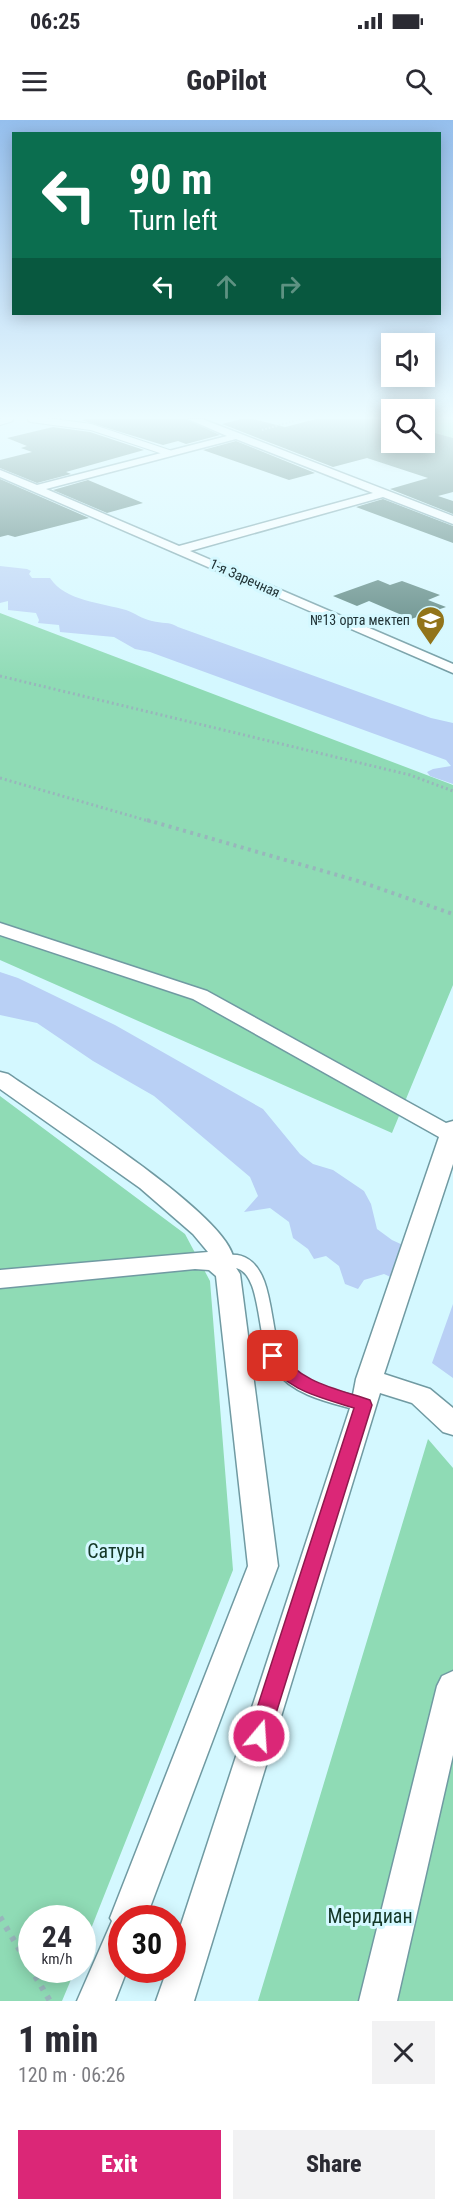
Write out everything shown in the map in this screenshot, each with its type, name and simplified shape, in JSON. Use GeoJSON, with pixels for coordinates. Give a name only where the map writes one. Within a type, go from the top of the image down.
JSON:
{"type":"FeatureCollection","features":[{"type":"Feature","properties":{"kind":"street","name":"1-я Заречная"},"geometry":{"type":"LineString","coordinates":[[80,507],[453,669]]}},
{"type":"Feature","properties":{"kind":"street"},"geometry":{"type":"LineString","coordinates":[[179,550],[334,507]]}},
{"type":"Feature","properties":{"kind":"street"},"geometry":{"type":"LineString","coordinates":[[419,507],[453,520]]}},
{"type":"Feature","properties":{"kind":"street"},"geometry":{"type":"LineString","coordinates":[[0,929],[200,995],[452,1131],[366,1392],[175,2001]]}},
{"type":"Feature","properties":{"kind":"street"},"geometry":{"type":"LineString","coordinates":[[0,1079],[148,1182],[201,1228],[219,1248],[221,1256],[217,1263]]}},
{"type":"Feature","properties":{"kind":"street"},"geometry":{"type":"LineString","coordinates":[[0,1279],[195,1260],[222,1265],[228,1274],[263,1566],[133,1905]]}},
{"type":"Feature","properties":{"kind":"street"},"geometry":{"type":"LineString","coordinates":[[366,1392],[421,1396],[453,1424]]}},
{"type":"Feature","properties":{"kind":"street"},"geometry":{"type":"LineString","coordinates":[[378,2001],[453,1686]]}},
{"type":"Feature","properties":{"kind":"street"},"geometry":{"type":"LineString","coordinates":[[96,2001],[108,1971]]}},
{"type":"Feature","properties":{"kind":"lane"},"geometry":{"type":"LineString","coordinates":[[217,1263],[229,1260],[244,1263],[253,1271],[263,1302],[268,1340],[280,1368],[310,1388],[366,1392]]}},
{"type":"Feature","properties":{"kind":"path"},"geometry":{"type":"LineString","coordinates":[[0,676],[410,775],[453,791]]}},
{"type":"Feature","properties":{"kind":"path"},"geometry":{"type":"LineString","coordinates":[[0,778],[358,881],[453,914]]}},
{"type":"Feature","properties":{"kind":"path"},"geometry":{"type":"LineString","coordinates":[[0,1917],[50,2001]]}},
{"type":"Feature","properties":{"kind":"green space"},"geometry":{"type":"Polygon","coordinates":[[[0,613],[453,785],[453,985],[392,1133],[0,960],[0,613]]]}},
{"type":"Feature","properties":{"kind":"green space","name":"Сатурн"},"geometry":{"type":"Polygon","coordinates":[[[0,1096],[185,1234],[210,1281],[233,1570],[96,1916],[96,1905],[18,1905],[18,1983],[70,1983],[62,2001],[0,2001],[0,1096]]]}},
{"type":"Feature","properties":{"kind":"green space","name":"Меридиан"},"geometry":{"type":"Polygon","coordinates":[[[428,1439],[453,1468],[453,2001],[258,2001],[428,1439]]]}},
{"type":"Feature","properties":{"kind":"water"},"geometry":{"type":"Polygon","coordinates":[[[0,566],[27,569],[31,571],[29,574],[32,578],[50,578],[65,592],[74,596],[126,610],[148,620],[172,624],[431,718],[453,723],[453,784],[430,776],[427,772],[451,766],[446,760],[150,652],[135,649],[114,637],[60,632],[59,625],[38,623],[36,613],[8,610],[8,601],[0,603],[0,566]]]}},
{"type":"Feature","properties":{"kind":"water"},"geometry":{"type":"Polygon","coordinates":[[[0,972],[18,978],[115,1025],[263,1109],[300,1154],[313,1164],[333,1170],[364,1191],[371,1204],[377,1229],[405,1246],[395,1279],[384,1274],[364,1280],[358,1289],[345,1284],[339,1266],[326,1256],[314,1259],[308,1249],[293,1238],[289,1222],[270,1208],[244,1212],[258,1196],[250,1177],[154,1096],[93,1061],[37,1023],[0,1015],[0,972]]]}},
{"type":"Feature","properties":{"kind":"water"},"geometry":{"type":"Polygon","coordinates":[[[453,1304],[453,1378],[432,1363],[453,1304]]]}},
{"type":"Feature","properties":{"kind":"building"},"geometry":{"type":"Polygon","coordinates":[[[0,507],[63,507],[89,518],[15,537],[8,535],[0,537],[0,507]]]}},
{"type":"Feature","properties":{"kind":"building"},"geometry":{"type":"Polygon","coordinates":[[[92,507],[129,507],[107,513],[92,507]]]}},
{"type":"Feature","properties":{"kind":"building"},"geometry":{"type":"Polygon","coordinates":[[[356,507],[403,507],[453,526],[453,543],[356,507]]]}},
{"type":"Feature","properties":{"kind":"building"},"geometry":{"type":"Polygon","coordinates":[[[435,507],[453,507],[453,514],[435,507]]]}},
{"type":"Feature","properties":{"kind":"building"},"geometry":{"type":"Polygon","coordinates":[[[378,580],[390,585],[402,581],[440,595],[428,600],[446,607],[411,619],[369,601],[357,606],[333,596],[378,580]]]}},
{"type":"Feature","properties":{"kind":"place","name":"№13 орта мектеп"},"geometry":{"type":"Point","coordinates":[431,646]}},
{"type":"Feature","properties":{"kind":"route"},"geometry":{"type":"LineString","coordinates":[[259,1736],[363,1405],[310,1388],[295,1380],[280,1368],[273,1356]]}}]}
